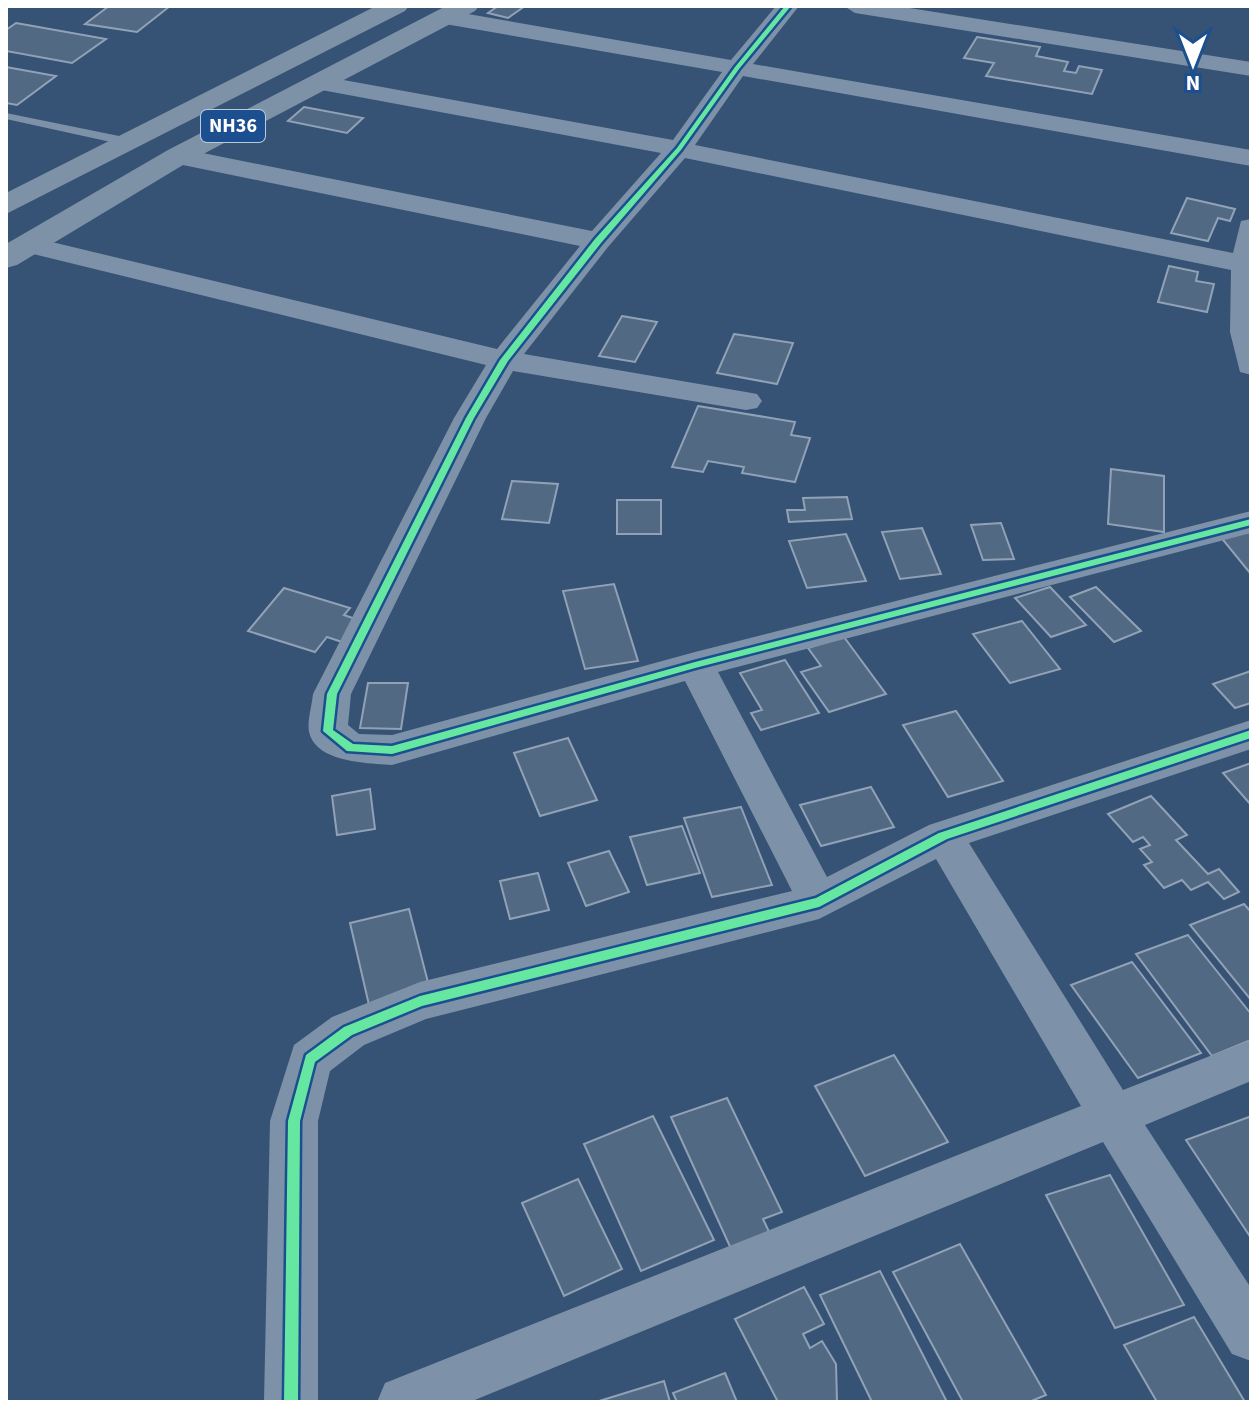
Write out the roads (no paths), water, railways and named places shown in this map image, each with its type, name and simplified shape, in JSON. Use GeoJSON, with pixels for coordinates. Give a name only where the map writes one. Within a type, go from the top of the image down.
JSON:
{"type":"FeatureCollection","features":[{"type":"Feature","properties":{"kind":"highway","name":"NH36"},"geometry":{"type":"LineString","coordinates":[[6,205],[396,6]]}},
{"type":"Feature","properties":{"kind":"highway","name":"NH36"},"geometry":{"type":"LineString","coordinates":[[18,251],[178,156],[456,11]]}},
{"type":"Feature","properties":{"kind":"street"},"geometry":{"type":"LineString","coordinates":[[788,6],[737,68],[679,149],[598,241],[504,360],[470,418],[332,694],[328,731],[351,748],[392,750],[695,665],[1251,522]]}},
{"type":"Feature","properties":{"kind":"street"},"geometry":{"type":"LineString","coordinates":[[855,6],[1251,69]]}},
{"type":"Feature","properties":{"kind":"street"},"geometry":{"type":"LineString","coordinates":[[456,11],[737,68],[1251,158]]}},
{"type":"Feature","properties":{"kind":"street"},"geometry":{"type":"LineString","coordinates":[[316,82],[679,149],[1244,264]]}},
{"type":"Feature","properties":{"kind":"street"},"geometry":{"type":"LineString","coordinates":[[178,156],[598,241]]}},
{"type":"Feature","properties":{"kind":"street"},"geometry":{"type":"LineString","coordinates":[[1251,227],[1244,264],[1245,345],[1251,366]]}},
{"type":"Feature","properties":{"kind":"street"},"geometry":{"type":"LineString","coordinates":[[18,251],[504,360],[746,401]]}},
{"type":"Feature","properties":{"kind":"street"},"geometry":{"type":"LineString","coordinates":[[695,665],[819,902]]}},
{"type":"Feature","properties":{"kind":"street"},"geometry":{"type":"LineString","coordinates":[[291,1402],[294,1121],[310,1059],[348,1031],[420,1001],[819,902],[943,836],[1251,734]]}},
{"type":"Feature","properties":{"kind":"street"},"geometry":{"type":"LineString","coordinates":[[943,836],[1112,1115],[1251,1335]]}},
{"type":"Feature","properties":{"kind":"street"},"geometry":{"type":"LineString","coordinates":[[404,1402],[1251,1060]]}},
{"type":"Feature","properties":{"kind":"lane"},"geometry":{"type":"LineString","coordinates":[[6,116],[129,142]]}}]}
